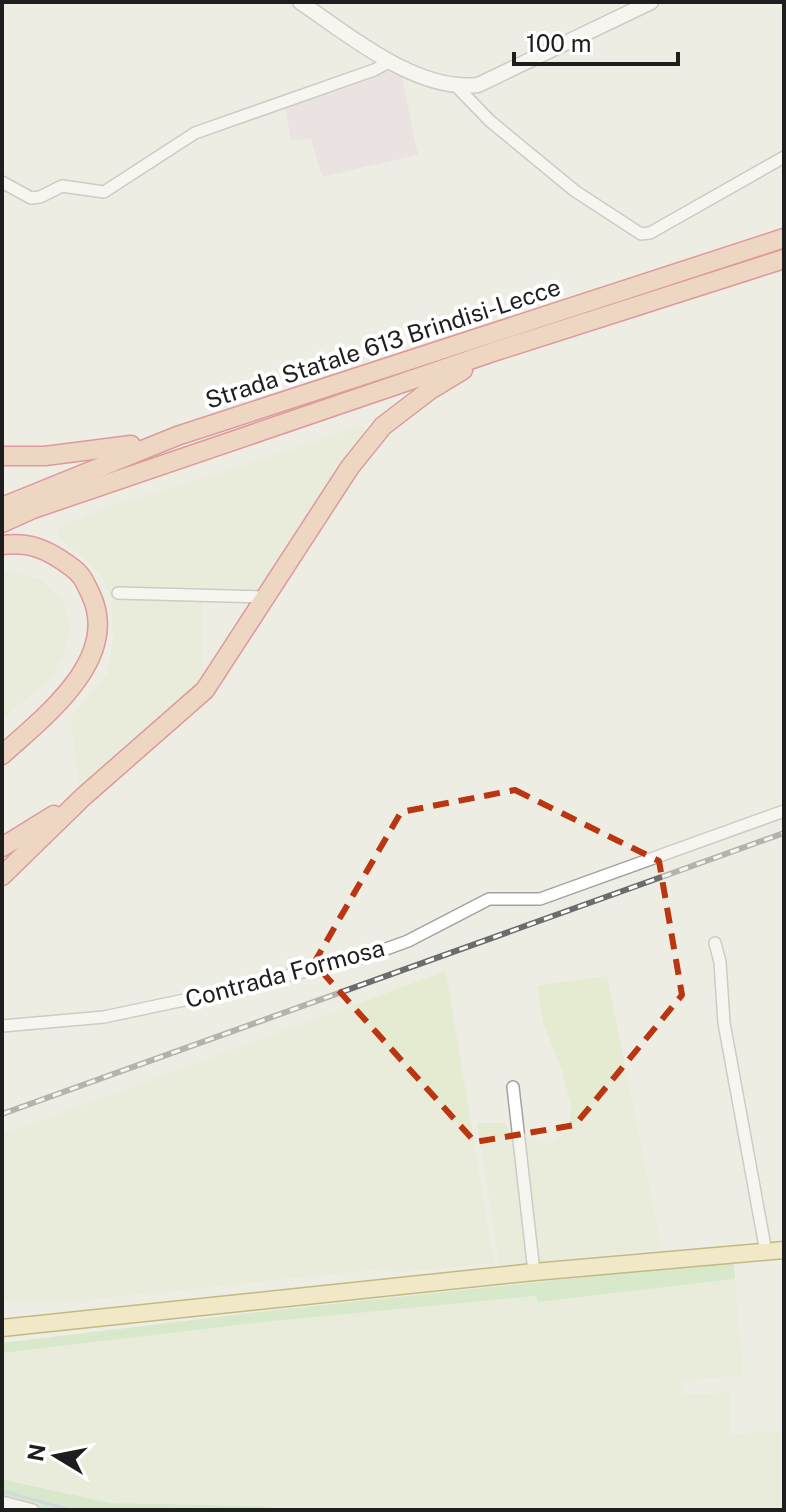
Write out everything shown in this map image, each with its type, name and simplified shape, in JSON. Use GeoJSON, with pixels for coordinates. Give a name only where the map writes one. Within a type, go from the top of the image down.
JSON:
{"type":"FeatureCollection","features":[{"type":"Feature","properties":{"kind":"highway","name":"Strada Statale 613 Brindisi-Lecce"},"geometry":{"type":"LineString","coordinates":[[2,507],[177,436],[784,238]]}},
{"type":"Feature","properties":{"kind":"highway","name":"Strada Statale 613 Brindisi-Lecce"},"geometry":{"type":"LineString","coordinates":[[2,523],[48,504],[493,352],[784,259]]}},
{"type":"Feature","properties":{"kind":"highway"},"geometry":{"type":"LineString","coordinates":[[2,876],[83,797],[205,690],[350,467],[383,426],[430,390],[493,352]]}},
{"type":"Feature","properties":{"kind":"highway"},"geometry":{"type":"LineString","coordinates":[[2,456],[45,456],[108,450],[177,436]]}},
{"type":"Feature","properties":{"kind":"highway"},"geometry":{"type":"LineString","coordinates":[[2,545],[24,543],[49,550],[81,574],[98,609],[97,640],[82,675],[53,710],[2,755]]}},
{"type":"Feature","properties":{"kind":"highway"},"geometry":{"type":"LineString","coordinates":[[2,847],[83,797]]}},
{"type":"Feature","properties":{"kind":"main road"},"geometry":{"type":"LineString","coordinates":[[2,1328],[534,1272],[784,1250]]}},
{"type":"Feature","properties":{"kind":"street"},"geometry":{"type":"LineString","coordinates":[[300,2],[391,61],[429,79],[457,87],[478,85],[651,2]]}},
{"type":"Feature","properties":{"kind":"street"},"geometry":{"type":"LineString","coordinates":[[2,182],[31,198],[71,185],[87,191],[104,192],[195,133],[374,70],[391,61]]}},
{"type":"Feature","properties":{"kind":"street"},"geometry":{"type":"LineString","coordinates":[[457,87],[490,121],[575,191],[641,234],[650,233],[784,157]]}},
{"type":"Feature","properties":{"kind":"street"},"geometry":{"type":"LineString","coordinates":[[118,593],[267,597]]}},
{"type":"Feature","properties":{"kind":"street","name":"Contrada Formosa"},"geometry":{"type":"LineString","coordinates":[[2,1026],[104,1017],[367,956],[408,941],[489,899],[540,899],[784,811]]}},
{"type":"Feature","properties":{"kind":"street"},"geometry":{"type":"LineString","coordinates":[[715,943],[720,962],[724,1023],[766,1252]]}},
{"type":"Feature","properties":{"kind":"street"},"geometry":{"type":"LineString","coordinates":[[513,1087],[534,1272]]}},
{"type":"Feature","properties":{"kind":"street"},"geometry":{"type":"LineString","coordinates":[[2,1502],[33,1510]]}},
{"type":"Feature","properties":{"kind":"highlighted area"},"geometry":{"type":"Polygon","coordinates":[[[515,790],[659,861],[682,995],[575,1125],[475,1142],[314,963],[401,812],[515,790]]]}},
{"type":"Feature","properties":{"kind":"shaded area"},"geometry":{"type":"Polygon","coordinates":[[[386,71],[402,77],[418,155],[322,177],[311,139],[291,140],[285,106],[386,71]]]}},
{"type":"Feature","properties":{"kind":"green space"},"geometry":{"type":"Polygon","coordinates":[[[359,426],[365,427],[364,438],[263,593],[202,596],[203,676],[150,733],[99,774],[78,783],[71,717],[107,674],[113,638],[111,598],[101,575],[57,535],[59,528],[98,510],[240,467],[359,426]]]}},
{"type":"Feature","properties":{"kind":"green space"},"geometry":{"type":"Polygon","coordinates":[[[13,571],[40,579],[63,600],[70,625],[64,656],[50,679],[2,719],[2,572],[13,571]]]}},
{"type":"Feature","properties":{"kind":"green space"},"geometry":{"type":"Polygon","coordinates":[[[446,971],[494,1263],[392,1273],[383,1269],[74,1301],[2,1301],[2,1135],[446,971]]]}},
{"type":"Feature","properties":{"kind":"green space"},"geometry":{"type":"Polygon","coordinates":[[[607,976],[662,1249],[500,1267],[477,1123],[504,1123],[512,1134],[550,1144],[569,1129],[571,1105],[543,1022],[537,986],[607,976]]]}},
{"type":"Feature","properties":{"kind":"green space"},"geometry":{"type":"Polygon","coordinates":[[[734,1261],[735,1279],[538,1302],[536,1296],[274,1321],[2,1353],[2,1343],[275,1310],[734,1261]]]}},
{"type":"Feature","properties":{"kind":"green space"},"geometry":{"type":"Polygon","coordinates":[[[735,1279],[743,1375],[680,1381],[682,1395],[729,1392],[730,1434],[784,1431],[784,1510],[287,1510],[258,1506],[145,1505],[110,1503],[2,1478],[2,1353],[274,1321],[537,1296],[539,1302],[735,1279]]]}},
{"type":"Feature","properties":{"kind":"green space"},"geometry":{"type":"Polygon","coordinates":[[[2,1479],[110,1503],[258,1506],[287,1510],[44,1510],[2,1499],[2,1479]]]}},
{"type":"Feature","properties":{"kind":"waterway"},"geometry":{"type":"LineString","coordinates":[[2,1491],[71,1510]]}},
{"type":"Feature","properties":{"kind":"railway"},"geometry":{"type":"LineString","coordinates":[[2,1114],[784,833]]}}]}
